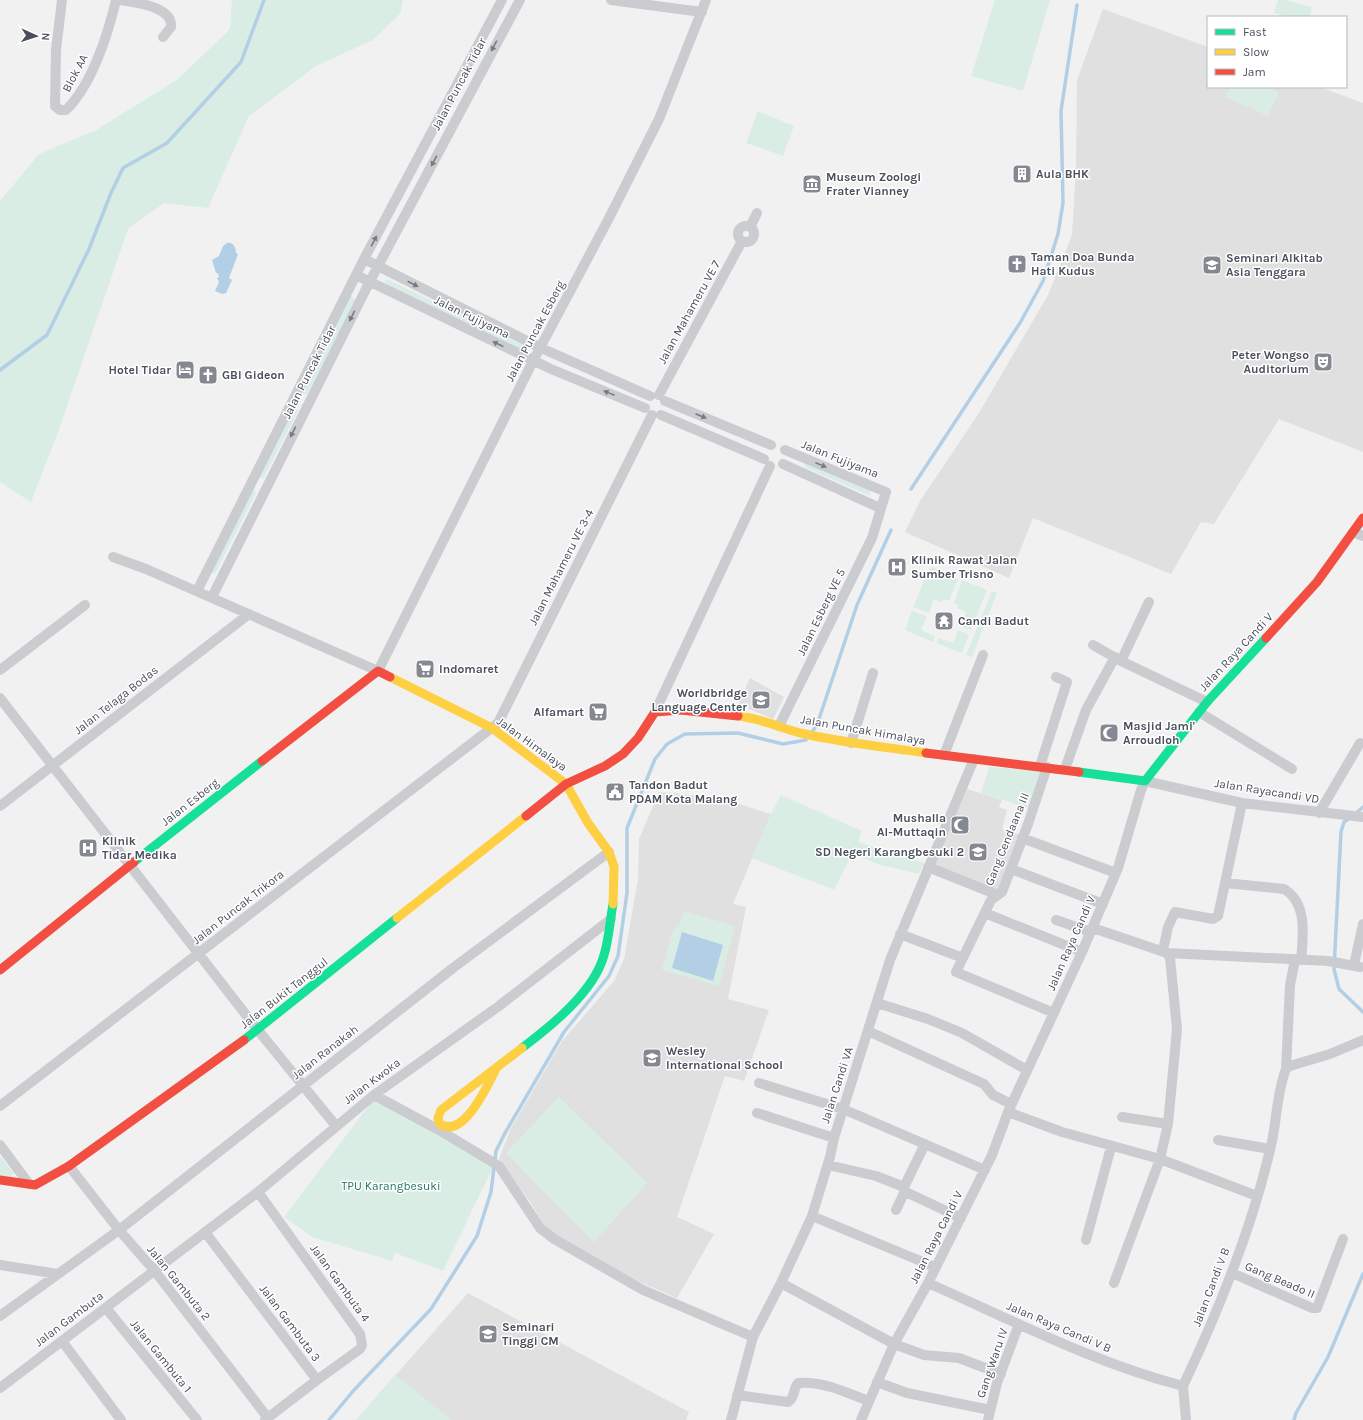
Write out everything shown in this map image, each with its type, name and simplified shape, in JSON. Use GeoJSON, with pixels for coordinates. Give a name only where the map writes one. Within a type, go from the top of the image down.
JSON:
{"type":"FeatureCollection","features":[{"type":"Feature","properties":{"kind":"street","name":"Blok AA"},"geometry":{"type":"LineString","coordinates":[[62,0],[55,74],[55,106],[60,110],[66,110],[74,103],[96,63],[108,34],[118,0]]}},
{"type":"Feature","properties":{"kind":"street"},"geometry":{"type":"LineString","coordinates":[[118,0],[146,4],[166,15],[172,23],[164,37]]}},
{"type":"Feature","properties":{"kind":"street","name":"Jalan Puncak Tidar"},"geometry":{"type":"LineString","coordinates":[[212,597],[370,281],[520,0]]}},
{"type":"Feature","properties":{"kind":"street"},"geometry":{"type":"LineString","coordinates":[[611,0],[702,12]]}},
{"type":"Feature","properties":{"kind":"street","name":"Jalan Puncak Esberg"},"geometry":{"type":"LineString","coordinates":[[378,671],[533,361],[608,220],[659,119],[706,0]]}},
{"type":"Feature","properties":{"kind":"street"},"geometry":{"type":"LineString","coordinates":[[498,1],[513,12]]}},
{"type":"Feature","properties":{"kind":"street","name":"Jalan Puncak Tidar"},"geometry":{"type":"LineString","coordinates":[[197,591],[292,398],[498,1]]}},
{"type":"Feature","properties":{"kind":"street","name":"Jalan Mahameru VE 7"},"geometry":{"type":"LineString","coordinates":[[658,397],[742,241],[748,242],[754,237],[754,232],[750,227],[757,213]]}},
{"type":"Feature","properties":{"kind":"street","name":"Jalan Fujiyama"},"geometry":{"type":"LineString","coordinates":[[364,259],[541,348],[771,445]]}},
{"type":"Feature","properties":{"kind":"street","name":"Jalan Fujiyama"},"geometry":{"type":"LineString","coordinates":[[356,275],[533,361],[767,463]]}},
{"type":"Feature","properties":{"kind":"street"},"geometry":{"type":"LineString","coordinates":[[658,397],[666,407],[652,413],[646,401],[658,397]]}},
{"type":"Feature","properties":{"kind":"street"},"geometry":{"type":"LineString","coordinates":[[292,398],[307,405]]}},
{"type":"Feature","properties":{"kind":"street","name":"Jalan Mahameru VE 3-4"},"geometry":{"type":"LineString","coordinates":[[492,728],[498,723],[652,413]]}},
{"type":"Feature","properties":{"kind":"street"},"geometry":{"type":"LineString","coordinates":[[655,712],[767,463],[766,449],[771,445],[778,445],[785,450],[786,457],[783,464],[777,467],[767,463]]}},
{"type":"Feature","properties":{"kind":"street","name":"Jalan Fujiyama"},"geometry":{"type":"LineString","coordinates":[[785,450],[886,492]]}},
{"type":"Feature","properties":{"kind":"street"},"geometry":{"type":"LineString","coordinates":[[783,464],[880,508]]}},
{"type":"Feature","properties":{"kind":"street"},"geometry":{"type":"LineString","coordinates":[[252,480],[266,487]]}},
{"type":"Feature","properties":{"kind":"street","name":"Jalan Esberg VE 5"},"geometry":{"type":"LineString","coordinates":[[779,726],[872,538],[886,492]]}},
{"type":"Feature","properties":{"kind":"street","name":"Jalan Raya Candi V"},"geometry":{"type":"LineString","coordinates":[[861,1420],[894,1344],[928,1284],[984,1170],[1027,1070],[1092,930],[1116,873],[1145,781],[1207,702],[1292,610],[1336,557],[1363,518]]}},
{"type":"Feature","properties":{"kind":"street"},"geometry":{"type":"LineString","coordinates":[[1353,532],[1363,536]]}},
{"type":"Feature","properties":{"kind":"street"},"geometry":{"type":"LineString","coordinates":[[113,557],[146,569],[212,597],[378,671]]}},
{"type":"Feature","properties":{"kind":"street"},"geometry":{"type":"LineString","coordinates":[[1065,770],[1086,710],[1118,659],[1149,602]]}},
{"type":"Feature","properties":{"kind":"street"},"geometry":{"type":"LineString","coordinates":[[0,670],[85,606]]}},
{"type":"Feature","properties":{"kind":"street","name":"Jalan Telaga Bodas"},"geometry":{"type":"LineString","coordinates":[[0,806],[248,614]]}},
{"type":"Feature","properties":{"kind":"street"},"geometry":{"type":"LineString","coordinates":[[1093,646],[1207,702]]}},
{"type":"Feature","properties":{"kind":"street"},"geometry":{"type":"LineString","coordinates":[[944,755],[984,655]]}},
{"type":"Feature","properties":{"kind":"street","name":"Jalan Himalaya"},"geometry":{"type":"LineString","coordinates":[[378,671],[492,728],[566,784],[606,766],[622,754],[638,739],[655,712]]}},
{"type":"Feature","properties":{"kind":"street","name":"Jalan Esberg"},"geometry":{"type":"LineString","coordinates":[[0,970],[130,865],[378,671]]}},
{"type":"Feature","properties":{"kind":"street"},"geometry":{"type":"LineString","coordinates":[[851,742],[873,673]]}},
{"type":"Feature","properties":{"kind":"street","name":"Gang Cendaana III"},"geometry":{"type":"LineString","coordinates":[[1054,1013],[956,972],[992,900],[1002,892],[1022,838],[1044,767],[1067,682],[1056,676]]}},
{"type":"Feature","properties":{"kind":"street"},"geometry":{"type":"LineString","coordinates":[[0,698],[258,1030],[336,1126]]}},
{"type":"Feature","properties":{"kind":"street","name":"Jalan Puncak Himalaya"},"geometry":{"type":"LineString","coordinates":[[655,712],[681,710],[743,717],[804,734],[851,742],[1145,781]]}},
{"type":"Feature","properties":{"kind":"street"},"geometry":{"type":"LineString","coordinates":[[1199,712],[1292,769]]}},
{"type":"Feature","properties":{"kind":"street","name":"Jalan Puncak Trikora"},"geometry":{"type":"LineString","coordinates":[[0,1106],[492,728]]}},
{"type":"Feature","properties":{"kind":"street"},"geometry":{"type":"LineString","coordinates":[[1319,813],[1360,743]]}},
{"type":"Feature","properties":{"kind":"street","name":"Jalan Candi VA"},"geometry":{"type":"LineString","coordinates":[[731,1420],[753,1337],[781,1283],[812,1216],[843,1109],[900,934],[928,867],[960,797],[974,759]]}},
{"type":"Feature","properties":{"kind":"street","name":"Jalan Rayacandi VD"},"geometry":{"type":"LineString","coordinates":[[1145,781],[1242,803],[1363,817]]}},
{"type":"Feature","properties":{"kind":"street"},"geometry":{"type":"LineString","coordinates":[[497,1067],[480,1099],[460,1124],[451,1128],[439,1123],[438,1118],[441,1110],[497,1067],[547,1029],[570,1007],[592,979],[604,956],[614,897],[614,867],[609,852],[588,823],[566,784]]}},
{"type":"Feature","properties":{"kind":"street","name":"Jalan Bukit Tanggul"},"geometry":{"type":"LineString","coordinates":[[0,1180],[29,1184],[41,1183],[69,1166],[258,1030],[566,784]]}},
{"type":"Feature","properties":{"kind":"street"},"geometry":{"type":"LineString","coordinates":[[1114,1283],[1160,1159],[1168,1124],[1177,1029],[1170,958],[1165,951],[1168,927],[1175,912],[1216,918],[1218,916],[1242,803]]}},
{"type":"Feature","properties":{"kind":"street"},"geometry":{"type":"LineString","coordinates":[[1022,838],[1116,873]]}},
{"type":"Feature","properties":{"kind":"street","name":"Jalan Ranakah"},"geometry":{"type":"LineString","coordinates":[[0,1316],[119,1230],[453,968],[609,852]]}},
{"type":"Feature","properties":{"kind":"street"},"geometry":{"type":"LineString","coordinates":[[928,867],[998,895]]}},
{"type":"Feature","properties":{"kind":"street"},"geometry":{"type":"LineString","coordinates":[[1011,869],[1103,904]]}},
{"type":"Feature","properties":{"kind":"street","name":"Jalan Candi V B"},"geometry":{"type":"LineString","coordinates":[[1183,1386],[1203,1345],[1232,1273],[1257,1196],[1270,1149],[1286,1069],[1290,985],[1298,960],[1302,920],[1299,909],[1290,892],[1284,889],[1225,883]]}},
{"type":"Feature","properties":{"kind":"street"},"geometry":{"type":"LineString","coordinates":[[985,913],[1082,952]]}},
{"type":"Feature","properties":{"kind":"street","name":"Jalan Kwoka"},"geometry":{"type":"LineString","coordinates":[[154,1270],[258,1192],[374,1095],[499,1006],[611,919]]}},
{"type":"Feature","properties":{"kind":"street"},"geometry":{"type":"LineString","coordinates":[[1056,920],[1165,951],[1342,962],[1357,966],[1363,924]]}},
{"type":"Feature","properties":{"kind":"street"},"geometry":{"type":"LineString","coordinates":[[900,934],[963,958]]}},
{"type":"Feature","properties":{"kind":"street"},"geometry":{"type":"LineString","coordinates":[[877,1003],[928,1019],[962,1033],[1027,1070]]}},
{"type":"Feature","properties":{"kind":"street"},"geometry":{"type":"LineString","coordinates":[[868,1031],[984,1084],[992,1095],[1010,1108],[1062,1132],[1160,1159],[1257,1196]]}},
{"type":"Feature","properties":{"kind":"street"},"geometry":{"type":"LineString","coordinates":[[1286,1069],[1290,1066],[1330,1054],[1363,1040]]}},
{"type":"Feature","properties":{"kind":"street"},"geometry":{"type":"LineString","coordinates":[[759,1083],[843,1109],[984,1170]]}},
{"type":"Feature","properties":{"kind":"street"},"geometry":{"type":"LineString","coordinates":[[374,1095],[495,1163],[540,1228],[547,1234],[585,1258],[643,1290],[753,1337]]}},
{"type":"Feature","properties":{"kind":"street"},"geometry":{"type":"LineString","coordinates":[[758,1113],[834,1138]]}},
{"type":"Feature","properties":{"kind":"street"},"geometry":{"type":"LineString","coordinates":[[1122,1118],[1168,1124]]}},
{"type":"Feature","properties":{"kind":"street"},"geometry":{"type":"LineString","coordinates":[[1218,1140],[1270,1149]]}},
{"type":"Feature","properties":{"kind":"street"},"geometry":{"type":"LineString","coordinates":[[896,1210],[925,1144]]}},
{"type":"Feature","properties":{"kind":"street"},"geometry":{"type":"LineString","coordinates":[[0,1145],[29,1184]]}},
{"type":"Feature","properties":{"kind":"street"},"geometry":{"type":"LineString","coordinates":[[1086,1240],[1111,1146]]}},
{"type":"Feature","properties":{"kind":"street"},"geometry":{"type":"LineString","coordinates":[[828,1165],[876,1176],[961,1218]]}},
{"type":"Feature","properties":{"kind":"street","name":"Jalan Gambuta 2"},"geometry":{"type":"LineString","coordinates":[[69,1166],[119,1230],[154,1270],[266,1419]]}},
{"type":"Feature","properties":{"kind":"street","name":"Jalan Gambuta 4"},"geometry":{"type":"LineString","coordinates":[[258,1192],[360,1334],[362,1345],[360,1349],[317,1380]]}},
{"type":"Feature","properties":{"kind":"street"},"geometry":{"type":"LineString","coordinates":[[812,1216],[936,1267]]}},
{"type":"Feature","properties":{"kind":"street","name":"Jalan Gambuta 3"},"geometry":{"type":"LineString","coordinates":[[205,1232],[317,1380],[266,1419]]}},
{"type":"Feature","properties":{"kind":"street","name":"Gang Beado II"},"geometry":{"type":"LineString","coordinates":[[1232,1273],[1312,1308],[1317,1308],[1344,1239]]}},
{"type":"Feature","properties":{"kind":"street"},"geometry":{"type":"LineString","coordinates":[[0,1265],[58,1274]]}},
{"type":"Feature","properties":{"kind":"street","name":"Jalan Gambuta"},"geometry":{"type":"LineString","coordinates":[[0,1388],[154,1270]]}},
{"type":"Feature","properties":{"kind":"street"},"geometry":{"type":"LineString","coordinates":[[781,1283],[894,1344],[924,1355],[960,1358],[1001,1374]]}},
{"type":"Feature","properties":{"kind":"street","name":"Jalan Raya Candi V B"},"geometry":{"type":"LineString","coordinates":[[928,1284],[1091,1355],[1152,1378],[1183,1386]]}},
{"type":"Feature","properties":{"kind":"street","name":"Jalan Gambuta 1"},"geometry":{"type":"LineString","coordinates":[[106,1308],[197,1420]]}},
{"type":"Feature","properties":{"kind":"street","name":"Gang Waru IV"},"geometry":{"type":"LineString","coordinates":[[989,1415],[1001,1374],[1019,1324]]}},
{"type":"Feature","properties":{"kind":"street"},"geometry":{"type":"LineString","coordinates":[[62,1341],[121,1420]]}},
{"type":"Feature","properties":{"kind":"street"},"geometry":{"type":"LineString","coordinates":[[877,1382],[907,1393],[989,1415]]}},
{"type":"Feature","properties":{"kind":"street"},"geometry":{"type":"LineString","coordinates":[[737,1395],[788,1402],[793,1397],[796,1386],[798,1384],[805,1383],[835,1388],[868,1401]]}},
{"type":"Feature","properties":{"kind":"street"},"geometry":{"type":"LineString","coordinates":[[1183,1386],[1188,1419]]}},
{"type":"Feature","properties":{"kind":"shaded area","name":"Seminari Alkitab Asia Tenggara"},"geometry":{"type":"Polygon","coordinates":[[[1103,9],[1207,47],[1207,88],[1323,88],[1363,103],[1363,452],[1279,419],[1214,524],[1201,522],[1171,574],[1033,518],[1009,578],[905,532],[920,501],[979,413],[1048,295],[1072,235],[1076,168],[1077,80],[1103,9]]]}},
{"type":"Feature","properties":{"kind":"shaded area","name":"Worldbridge Language Center"},"geometry":{"type":"Polygon","coordinates":[[[750,678],[784,697],[773,719],[738,704],[750,678]]]}},
{"type":"Feature","properties":{"kind":"shaded area","name":"SD Negeri Karangbesuki 2"},"geometry":{"type":"Polygon","coordinates":[[[967,789],[1002,800],[999,807],[1007,810],[1002,829],[1021,835],[998,894],[933,868],[967,789]]]}},
{"type":"Feature","properties":{"kind":"shaded area","name":"Wesley International School"},"geometry":{"type":"Polygon","coordinates":[[[659,792],[720,798],[771,814],[733,904],[746,907],[728,999],[769,1010],[744,1081],[725,1076],[677,1217],[714,1234],[677,1298],[614,1271],[546,1229],[531,1203],[499,1159],[511,1128],[562,1041],[614,981],[624,959],[638,879],[639,839],[659,792]]]}},
{"type":"Feature","properties":{"kind":"shaded area","name":"Seminari Tinggi CM"},"geometry":{"type":"Polygon","coordinates":[[[468,1293],[689,1412],[686,1420],[356,1420],[468,1293]]]}},
{"type":"Feature","properties":{"kind":"green space"},"geometry":{"type":"Polygon","coordinates":[[[232,0],[403,0],[400,14],[373,40],[316,66],[249,116],[208,208],[164,203],[128,229],[57,435],[31,502],[0,482],[0,201],[39,154],[96,130],[178,79],[230,29],[232,0]]]}},
{"type":"Feature","properties":{"kind":"green space"},"geometry":{"type":"Polygon","coordinates":[[[995,0],[1050,0],[1023,91],[971,76],[995,0]]]}},
{"type":"Feature","properties":{"kind":"green space"},"geometry":{"type":"Polygon","coordinates":[[[1278,0],[1286,0],[1312,7],[1310,16],[1285,16],[1274,13],[1278,0]]]}},
{"type":"Feature","properties":{"kind":"green space"},"geometry":{"type":"Polygon","coordinates":[[[1230,88],[1270,88],[1279,92],[1268,116],[1225,97],[1230,88]]]}},
{"type":"Feature","properties":{"kind":"green space"},"geometry":{"type":"Polygon","coordinates":[[[758,111],[794,126],[783,156],[746,143],[758,111]]]}},
{"type":"Feature","properties":{"kind":"green space"},"geometry":{"type":"Polygon","coordinates":[[[387,279],[523,345],[524,348],[520,349],[388,285],[385,282],[387,279]]]}},
{"type":"Feature","properties":{"kind":"green space"},"geometry":{"type":"Polygon","coordinates":[[[352,296],[355,301],[307,394],[302,394],[349,298],[352,296]]]}},
{"type":"Feature","properties":{"kind":"green space"},"geometry":{"type":"Polygon","coordinates":[[[295,407],[298,411],[264,477],[259,477],[295,407]]]}},
{"type":"Feature","properties":{"kind":"green space"},"geometry":{"type":"Polygon","coordinates":[[[806,463],[870,490],[870,495],[806,468],[804,465],[806,463]]]}},
{"type":"Feature","properties":{"kind":"green space"},"geometry":{"type":"Polygon","coordinates":[[[254,489],[256,493],[214,574],[211,572],[251,490],[254,489]]]}},
{"type":"Feature","properties":{"kind":"green space"},"geometry":{"type":"Polygon","coordinates":[[[933,567],[958,579],[949,601],[944,599],[942,602],[934,599],[929,613],[913,607],[930,568],[933,567]]]}},
{"type":"Feature","properties":{"kind":"green space"},"geometry":{"type":"Polygon","coordinates":[[[962,580],[987,590],[971,630],[961,626],[966,612],[957,608],[958,605],[954,603],[962,580]]]}},
{"type":"Feature","properties":{"kind":"green space"},"geometry":{"type":"Polygon","coordinates":[[[992,591],[997,593],[972,657],[966,655],[992,591]]]}},
{"type":"Feature","properties":{"kind":"green space"},"geometry":{"type":"Polygon","coordinates":[[[912,610],[927,617],[921,630],[935,636],[933,642],[905,630],[912,610]]]}},
{"type":"Feature","properties":{"kind":"green space"},"geometry":{"type":"Polygon","coordinates":[[[958,630],[969,635],[962,652],[960,653],[937,643],[939,638],[953,643],[958,630]]]}},
{"type":"Feature","properties":{"kind":"green space"},"geometry":{"type":"Polygon","coordinates":[[[989,767],[1043,771],[1031,809],[981,793],[989,767]]]}},
{"type":"Feature","properties":{"kind":"green space"},"geometry":{"type":"Polygon","coordinates":[[[781,795],[862,831],[858,842],[924,863],[919,874],[881,865],[852,854],[834,890],[752,858],[781,795]]]}},
{"type":"Feature","properties":{"kind":"green space"},"geometry":{"type":"Polygon","coordinates":[[[684,911],[735,926],[719,986],[662,970],[673,930],[680,924],[684,911]]]}},
{"type":"Feature","properties":{"kind":"green space"},"geometry":{"type":"Polygon","coordinates":[[[559,1097],[647,1183],[594,1242],[506,1153],[559,1097]]]}},
{"type":"Feature","properties":{"kind":"green space","name":"TPU Karangbesuki"},"geometry":{"type":"Polygon","coordinates":[[[373,1100],[475,1154],[493,1167],[443,1271],[395,1253],[392,1261],[312,1237],[284,1217],[373,1100]]]}},
{"type":"Feature","properties":{"kind":"green space"},"geometry":{"type":"Polygon","coordinates":[[[0,1156],[14,1173],[10,1177],[0,1175],[0,1156]]]}},
{"type":"Feature","properties":{"kind":"green space"},"geometry":{"type":"Polygon","coordinates":[[[395,1375],[452,1420],[356,1420],[395,1375]]]}},
{"type":"Feature","properties":{"kind":"water"},"geometry":{"type":"Polygon","coordinates":[[[227,243],[234,245],[236,253],[238,254],[229,278],[232,280],[226,293],[222,294],[215,291],[219,282],[217,278],[219,277],[218,273],[216,273],[212,260],[219,256],[223,246],[227,243]]]}},
{"type":"Feature","properties":{"kind":"water"},"geometry":{"type":"Polygon","coordinates":[[[682,932],[723,945],[713,981],[672,968],[682,932]]]}},
{"type":"Feature","properties":{"kind":"waterway"},"geometry":{"type":"LineString","coordinates":[[0,370],[47,335],[89,249],[111,193],[123,168],[167,143],[241,62],[264,0]]}},
{"type":"Feature","properties":{"kind":"waterway"},"geometry":{"type":"LineString","coordinates":[[911,489],[1020,323],[1043,281],[1058,234],[1063,203],[1061,111],[1077,5]]}},
{"type":"Feature","properties":{"kind":"waterway"},"geometry":{"type":"LineString","coordinates":[[812,732],[817,725],[857,605],[891,530]]}},
{"type":"Feature","properties":{"kind":"waterway"},"geometry":{"type":"LineString","coordinates":[[329,1420],[354,1390],[431,1309],[477,1236],[491,1192],[496,1151],[505,1133],[564,1032],[609,976],[618,956],[627,893],[627,828],[655,759],[667,744],[685,734],[738,733],[783,744],[806,740]]}},
{"type":"Feature","properties":{"kind":"waterway"},"geometry":{"type":"LineString","coordinates":[[1355,814],[1363,807]]}},
{"type":"Feature","properties":{"kind":"waterway"},"geometry":{"type":"LineString","coordinates":[[1350,818],[1344,822],[1341,832],[1334,969],[1339,989],[1363,1012]]}},
{"type":"Feature","properties":{"kind":"waterway"},"geometry":{"type":"LineString","coordinates":[[1294,1420],[1296,1413],[1328,1357],[1363,1274]]}},
{"type":"Feature","properties":{"kind":"traffic: fast"},"geometry":{"type":"LineString","coordinates":[[1079,772],[1145,781],[1207,702],[1266,638]]}},
{"type":"Feature","properties":{"kind":"traffic: fast"},"geometry":{"type":"LineString","coordinates":[[134,862],[262,761]]}},
{"type":"Feature","properties":{"kind":"traffic: fast"},"geometry":{"type":"LineString","coordinates":[[522,1048],[558,1019],[591,982],[599,969],[606,949],[613,904]]}},
{"type":"Feature","properties":{"kind":"traffic: fast"},"geometry":{"type":"LineString","coordinates":[[244,1040],[397,918]]}},
{"type":"Feature","properties":{"kind":"traffic: slow"},"geometry":{"type":"LineString","coordinates":[[390,677],[492,728],[566,784],[588,823],[609,852],[614,867],[613,904]]}},
{"type":"Feature","properties":{"kind":"traffic: slow"},"geometry":{"type":"LineString","coordinates":[[738,716],[755,719],[796,732],[820,737],[926,753]]}},
{"type":"Feature","properties":{"kind":"traffic: slow"},"geometry":{"type":"LineString","coordinates":[[397,918],[526,816]]}},
{"type":"Feature","properties":{"kind":"traffic: slow"},"geometry":{"type":"LineString","coordinates":[[497,1067],[493,1075],[488,1086],[466,1118],[457,1125],[448,1127],[439,1123],[438,1118],[441,1110],[522,1048]]}},
{"type":"Feature","properties":{"kind":"traffic: jam"},"geometry":{"type":"LineString","coordinates":[[1266,638],[1317,582],[1363,518]]}},
{"type":"Feature","properties":{"kind":"traffic: jam"},"geometry":{"type":"LineString","coordinates":[[262,761],[378,671],[390,677]]}},
{"type":"Feature","properties":{"kind":"traffic: jam"},"geometry":{"type":"LineString","coordinates":[[526,816],[566,784],[605,766],[623,754],[638,738],[655,712],[681,710],[738,716]]}},
{"type":"Feature","properties":{"kind":"traffic: jam"},"geometry":{"type":"LineString","coordinates":[[926,753],[1079,772]]}},
{"type":"Feature","properties":{"kind":"traffic: jam"},"geometry":{"type":"LineString","coordinates":[[0,970],[134,862]]}},
{"type":"Feature","properties":{"kind":"traffic: jam"},"geometry":{"type":"LineString","coordinates":[[0,1180],[35,1185],[69,1166],[244,1040]]}},
{"type":"Feature","properties":{"kind":"place","name":"Aula BHK"},"geometry":{"type":"Point","coordinates":[1022,174]}},
{"type":"Feature","properties":{"kind":"place","name":"Museum Zoologi Frater Vianney"},"geometry":{"type":"Point","coordinates":[812,184]}},
{"type":"Feature","properties":{"kind":"place","name":"Taman Doa Bunda Hati Kudus"},"geometry":{"type":"Point","coordinates":[1017,264]}},
{"type":"Feature","properties":{"kind":"place","name":"Seminari Alkitab Asia Tenggara"},"geometry":{"type":"Point","coordinates":[1212,265]}},
{"type":"Feature","properties":{"kind":"place","name":"Peter Wongso Auditorium"},"geometry":{"type":"Point","coordinates":[1323,362]}},
{"type":"Feature","properties":{"kind":"place","name":"Hotel Tidar"},"geometry":{"type":"Point","coordinates":[185,370]}},
{"type":"Feature","properties":{"kind":"place","name":"GBI Gideon"},"geometry":{"type":"Point","coordinates":[208,375]}},
{"type":"Feature","properties":{"kind":"place","name":"Klinik Rawat Jalan Sumber Trisno"},"geometry":{"type":"Point","coordinates":[897,567]}},
{"type":"Feature","properties":{"kind":"place","name":"Candi Badut"},"geometry":{"type":"Point","coordinates":[944,621]}},
{"type":"Feature","properties":{"kind":"place","name":"Indomaret"},"geometry":{"type":"Point","coordinates":[425,669]}},
{"type":"Feature","properties":{"kind":"place","name":"Worldbridge Language Center"},"geometry":{"type":"Point","coordinates":[761,700]}},
{"type":"Feature","properties":{"kind":"place","name":"Alfamart"},"geometry":{"type":"Point","coordinates":[598,712]}},
{"type":"Feature","properties":{"kind":"place","name":"Masjid Jami' Arroudloh"},"geometry":{"type":"Point","coordinates":[1109,733]}},
{"type":"Feature","properties":{"kind":"place","name":"Tandon Badut PDAM Kota Malang"},"geometry":{"type":"Point","coordinates":[615,792]}},
{"type":"Feature","properties":{"kind":"place","name":"Mushalla Al-Muttaqin"},"geometry":{"type":"Point","coordinates":[960,825]}},
{"type":"Feature","properties":{"kind":"place","name":"Klinik Tidar Medika"},"geometry":{"type":"Point","coordinates":[88,848]}},
{"type":"Feature","properties":{"kind":"place","name":"SD Negeri Karangbesuki 2"},"geometry":{"type":"Point","coordinates":[978,852]}},
{"type":"Feature","properties":{"kind":"place","name":"Wesley International School"},"geometry":{"type":"Point","coordinates":[652,1058]}},
{"type":"Feature","properties":{"kind":"place","name":"Seminari Tinggi CM"},"geometry":{"type":"Point","coordinates":[488,1334]}}]}
